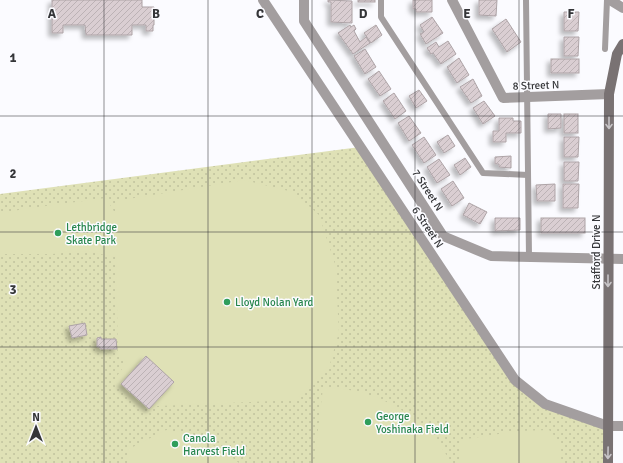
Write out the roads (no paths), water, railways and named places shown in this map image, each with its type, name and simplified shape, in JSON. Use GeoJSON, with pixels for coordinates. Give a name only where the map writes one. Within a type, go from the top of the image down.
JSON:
{"type":"FeatureCollection","features":[{"type":"Feature","properties":{"kind":"main road","name":"Stafford Drive N"},"geometry":{"type":"LineString","coordinates":[[608,463],[609,94],[617,54],[623,44]]}},
{"type":"Feature","properties":{"kind":"street","name":"6 Street N"},"geometry":{"type":"LineString","coordinates":[[263,0],[515,380],[546,404],[608,426],[623,426]]}},
{"type":"Feature","properties":{"kind":"street","name":"7 Street N"},"geometry":{"type":"LineString","coordinates":[[304,0],[304,21],[443,236],[491,256],[623,259]]}},
{"type":"Feature","properties":{"kind":"street","name":"8 Street N"},"geometry":{"type":"LineString","coordinates":[[452,0],[503,98],[609,94]]}},
{"type":"Feature","properties":{"kind":"street"},"geometry":{"type":"LineString","coordinates":[[608,0],[623,8]]}},
{"type":"Feature","properties":{"kind":"lane"},"geometry":{"type":"LineString","coordinates":[[381,0],[381,17],[483,173],[528,174]]}},
{"type":"Feature","properties":{"kind":"lane"},"geometry":{"type":"LineString","coordinates":[[526,0],[529,256]]}},
{"type":"Feature","properties":{"kind":"lane"},"geometry":{"type":"LineString","coordinates":[[605,49],[608,0]]}},
{"type":"Feature","properties":{"kind":"place","name":"Lethbridge Skate Park"},"geometry":{"type":"Point","coordinates":[58,233]}},
{"type":"Feature","properties":{"kind":"place","name":"Lloyd Nolan Yard"},"geometry":{"type":"Point","coordinates":[227,302]}},
{"type":"Feature","properties":{"kind":"place","name":"George Yoshinaka Field"},"geometry":{"type":"Point","coordinates":[368,422]}},
{"type":"Feature","properties":{"kind":"place","name":"Canola Harvest Field"},"geometry":{"type":"Point","coordinates":[175,444]}}]}
